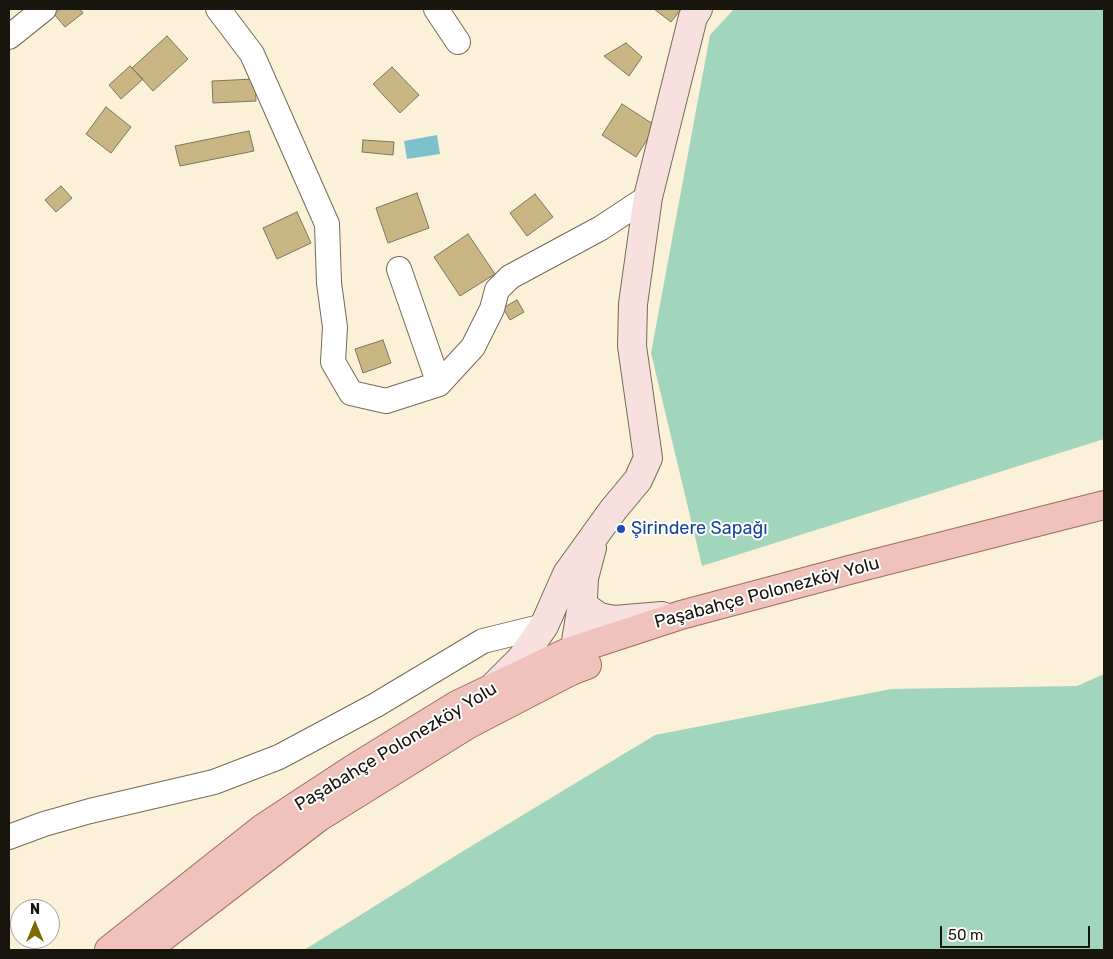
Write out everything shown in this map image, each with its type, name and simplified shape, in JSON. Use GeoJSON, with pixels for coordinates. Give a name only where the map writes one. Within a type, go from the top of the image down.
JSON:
{"type":"FeatureCollection","features":[{"type":"Feature","properties":{"kind":"main road","name":"Paşabahçe Polonezköy Yolu"},"geometry":{"type":"LineString","coordinates":[[109,950],[262,828],[353,769],[457,706],[492,688],[681,614],[1104,505]]}},
{"type":"Feature","properties":{"kind":"main road","name":"Paşabahçe Polonezköy Yolu"},"geometry":{"type":"LineString","coordinates":[[146,950],[319,817],[569,659],[851,585],[1036,523]]}},
{"type":"Feature","properties":{"kind":"street"},"geometry":{"type":"LineString","coordinates":[[9,37],[44,9]]}},
{"type":"Feature","properties":{"kind":"street"},"geometry":{"type":"LineString","coordinates":[[218,9],[252,54],[327,224],[329,283],[336,326],[334,362],[351,393],[386,401],[439,384],[473,347],[492,308],[497,290],[510,277],[601,228],[648,197]]}},
{"type":"Feature","properties":{"kind":"street"},"geometry":{"type":"LineString","coordinates":[[436,9],[458,42]]}},
{"type":"Feature","properties":{"kind":"street"},"geometry":{"type":"LineString","coordinates":[[492,688],[521,659],[544,626],[567,574],[598,530],[638,480],[648,458],[632,346],[632,304],[648,197],[693,16],[698,9]]}},
{"type":"Feature","properties":{"kind":"street"},"geometry":{"type":"LineString","coordinates":[[399,269],[439,384]]}},
{"type":"Feature","properties":{"kind":"street"},"geometry":{"type":"LineString","coordinates":[[569,659],[583,599],[584,578],[598,530]]}},
{"type":"Feature","properties":{"kind":"street"},"geometry":{"type":"LineString","coordinates":[[583,599],[586,607],[599,617],[614,620],[681,614]]}},
{"type":"Feature","properties":{"kind":"street"},"geometry":{"type":"LineString","coordinates":[[544,626],[569,659]]}},
{"type":"Feature","properties":{"kind":"street"},"geometry":{"type":"LineString","coordinates":[[9,837],[44,824],[81,814],[214,782],[279,757],[376,705],[483,640],[544,626]]}},
{"type":"Feature","properties":{"kind":"green space"},"geometry":{"type":"Polygon","coordinates":[[[734,9],[1104,9],[1104,439],[702,566],[651,353],[710,35],[734,9]]]}},
{"type":"Feature","properties":{"kind":"green space"},"geometry":{"type":"Polygon","coordinates":[[[1104,674],[1104,950],[304,950],[655,735],[891,689],[1077,686],[1104,674]]]}},
{"type":"Feature","properties":{"kind":"water"},"geometry":{"type":"Polygon","coordinates":[[[437,135],[440,154],[407,159],[404,141],[437,135]]]}},
{"type":"Feature","properties":{"kind":"building"},"geometry":{"type":"Polygon","coordinates":[[[60,9],[80,9],[83,13],[65,27],[54,14],[60,9]]]}},
{"type":"Feature","properties":{"kind":"building"},"geometry":{"type":"Polygon","coordinates":[[[654,9],[681,9],[671,22],[654,9]]]}},
{"type":"Feature","properties":{"kind":"building"},"geometry":{"type":"Polygon","coordinates":[[[167,36],[188,59],[153,91],[132,68],[167,36]]]}},
{"type":"Feature","properties":{"kind":"building"},"geometry":{"type":"Polygon","coordinates":[[[626,43],[642,57],[629,76],[604,56],[626,43]]]}},
{"type":"Feature","properties":{"kind":"building"},"geometry":{"type":"Polygon","coordinates":[[[130,66],[143,79],[121,99],[109,85],[130,66]]]}},
{"type":"Feature","properties":{"kind":"building"},"geometry":{"type":"Polygon","coordinates":[[[392,67],[419,95],[400,113],[373,84],[392,67]]]}},
{"type":"Feature","properties":{"kind":"building"},"geometry":{"type":"Polygon","coordinates":[[[255,79],[256,101],[213,103],[212,81],[255,79]]]}},
{"type":"Feature","properties":{"kind":"building"},"geometry":{"type":"Polygon","coordinates":[[[622,104],[656,126],[636,157],[602,135],[622,104]]]}},
{"type":"Feature","properties":{"kind":"building"},"geometry":{"type":"Polygon","coordinates":[[[106,107],[131,127],[111,153],[86,134],[106,107]]]}},
{"type":"Feature","properties":{"kind":"building"},"geometry":{"type":"Polygon","coordinates":[[[249,131],[254,151],[180,166],[175,146],[249,131]]]}},
{"type":"Feature","properties":{"kind":"building"},"geometry":{"type":"Polygon","coordinates":[[[363,140],[394,142],[393,155],[362,152],[363,140]]]}},
{"type":"Feature","properties":{"kind":"building"},"geometry":{"type":"Polygon","coordinates":[[[61,186],[72,198],[56,212],[45,200],[61,186]]]}},
{"type":"Feature","properties":{"kind":"building"},"geometry":{"type":"Polygon","coordinates":[[[417,193],[429,228],[388,243],[376,208],[417,193]]]}},
{"type":"Feature","properties":{"kind":"building"},"geometry":{"type":"Polygon","coordinates":[[[535,194],[553,217],[527,236],[510,213],[535,194]]]}},
{"type":"Feature","properties":{"kind":"building"},"geometry":{"type":"Polygon","coordinates":[[[297,212],[311,243],[277,259],[263,228],[297,212]]]}},
{"type":"Feature","properties":{"kind":"building"},"geometry":{"type":"Polygon","coordinates":[[[468,234],[495,274],[460,296],[434,257],[468,234]]]}},
{"type":"Feature","properties":{"kind":"building"},"geometry":{"type":"Polygon","coordinates":[[[517,300],[524,312],[510,320],[503,308],[517,300]]]}},
{"type":"Feature","properties":{"kind":"building"},"geometry":{"type":"Polygon","coordinates":[[[383,340],[391,363],[363,373],[355,349],[383,340]]]}},
{"type":"Feature","properties":{"kind":"place","name":"Şirindere Sapağı"},"geometry":{"type":"Point","coordinates":[621,529]}}]}
